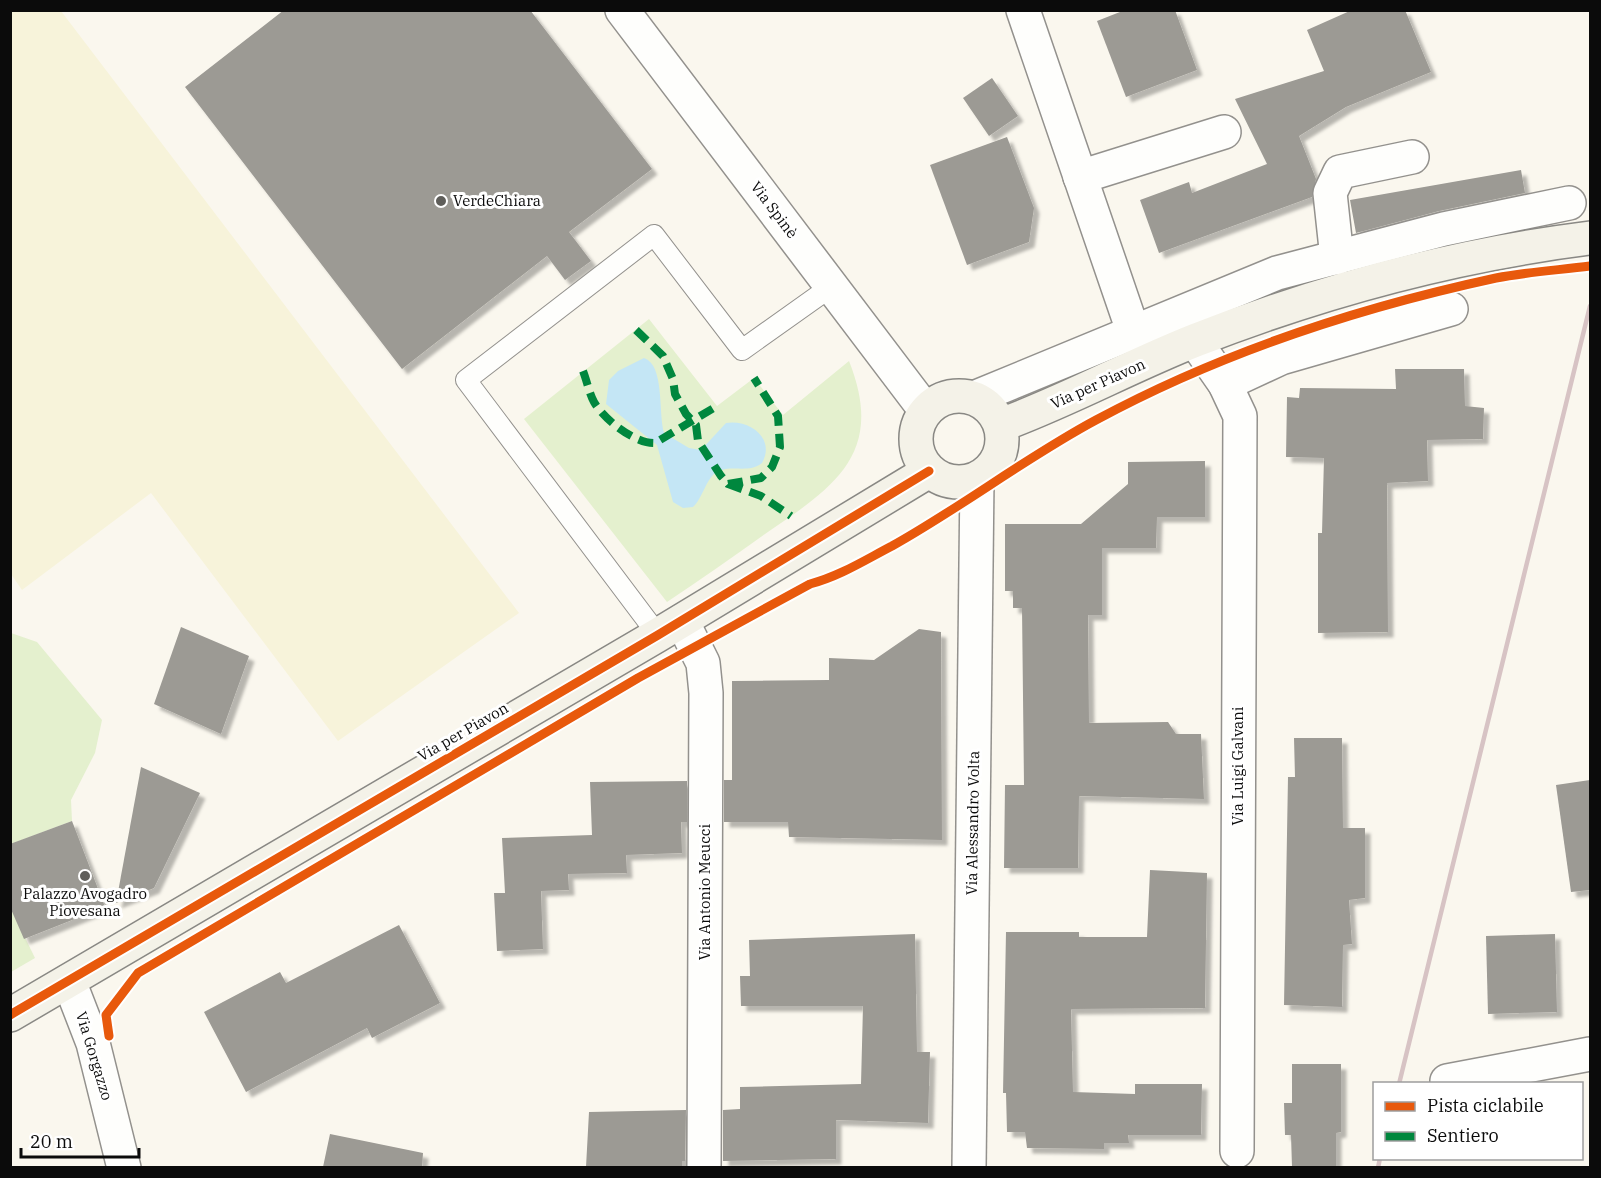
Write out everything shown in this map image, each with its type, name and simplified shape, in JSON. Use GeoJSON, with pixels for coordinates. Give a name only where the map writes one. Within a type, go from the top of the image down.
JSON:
{"type":"FeatureCollection","features":[{"type":"Feature","properties":{"kind":"street","name":"Via Spinè"},"geometry":{"type":"LineString","coordinates":[[622,10],[926,411]]}},
{"type":"Feature","properties":{"kind":"street"},"geometry":{"type":"LineString","coordinates":[[1023,10],[1133,331]]}},
{"type":"Feature","properties":{"kind":"street"},"geometry":{"type":"LineString","coordinates":[[1080,177],[1224,132]]}},
{"type":"Feature","properties":{"kind":"street"},"geometry":{"type":"LineString","coordinates":[[1337,258],[1330,193],[1340,172],[1412,157]]}},
{"type":"Feature","properties":{"kind":"street"},"geometry":{"type":"LineString","coordinates":[[974,398],[995,414],[1003,438],[996,462],[977,479],[952,482],[929,471],[921,460],[915,435],[926,411],[948,396],[974,398],[1276,273],[1444,230],[1569,203]]}},
{"type":"Feature","properties":{"kind":"street","name":"Via per Piavon"},"geometry":{"type":"LineString","coordinates":[[1000,425],[1195,341],[1373,279],[1493,251],[1590,238]]}},
{"type":"Feature","properties":{"kind":"street"},"geometry":{"type":"LineString","coordinates":[[1225,384],[1281,358],[1451,309]]}},
{"type":"Feature","properties":{"kind":"street","name":"Via Luigi Galvani"},"geometry":{"type":"LineString","coordinates":[[1195,341],[1225,384],[1240,416],[1237,1151]]}},
{"type":"Feature","properties":{"kind":"street","name":"Via per Piavon"},"geometry":{"type":"LineString","coordinates":[[10,1016],[670,628],[929,471]]}},
{"type":"Feature","properties":{"kind":"street","name":"Via Alessandro Volta"},"geometry":{"type":"LineString","coordinates":[[969,1167],[977,479]]}},
{"type":"Feature","properties":{"kind":"street","name":"Via Antonio Meucci"},"geometry":{"type":"LineString","coordinates":[[670,628],[703,663],[705,693],[704,1167]]}},
{"type":"Feature","properties":{"kind":"street","name":"Via Gorgazzo"},"geometry":{"type":"LineString","coordinates":[[69,981],[93,1043],[124,1167]]}},
{"type":"Feature","properties":{"kind":"street"},"geometry":{"type":"LineString","coordinates":[[1447,1081],[1590,1054]]}},
{"type":"Feature","properties":{"kind":"lane"},"geometry":{"type":"LineString","coordinates":[[670,628],[466,380],[654,235],[742,350],[832,286]]}},
{"type":"Feature","properties":{"kind":"shaded area"},"geometry":{"type":"Polygon","coordinates":[[[10,11],[61,11],[519,613],[338,741],[151,493],[22,590],[11,574],[10,11]]]}},
{"type":"Feature","properties":{"kind":"green space"},"geometry":{"type":"Polygon","coordinates":[[[649,319],[717,406],[754,378],[783,415],[849,361],[859,393],[861,421],[857,444],[847,465],[832,483],[790,517],[667,602],[524,419],[649,319]]]}},
{"type":"Feature","properties":{"kind":"green space"},"geometry":{"type":"Polygon","coordinates":[[[11,633],[37,642],[102,720],[95,753],[71,800],[72,821],[11,844],[11,633]]]}},
{"type":"Feature","properties":{"kind":"green space"},"geometry":{"type":"Polygon","coordinates":[[[10,907],[35,958],[11,972],[10,972],[10,907]]]}},
{"type":"Feature","properties":{"kind":"water"},"geometry":{"type":"Polygon","coordinates":[[[644,358],[651,362],[658,380],[664,433],[689,448],[701,450],[726,423],[743,424],[751,427],[763,438],[766,446],[762,463],[751,468],[717,472],[710,479],[693,507],[683,508],[673,502],[657,445],[606,404],[609,380],[618,371],[644,358]]]}},
{"type":"Feature","properties":{"kind":"building","name":"VerdeChiara"},"geometry":{"type":"Polygon","coordinates":[[[284,10],[530,10],[652,169],[569,232],[591,261],[565,280],[547,256],[402,369],[185,87],[284,10]]]}},
{"type":"Feature","properties":{"kind":"building"},"geometry":{"type":"Polygon","coordinates":[[[1125,10],[1175,10],[1197,70],[1126,97],[1097,21],[1125,10]]]}},
{"type":"Feature","properties":{"kind":"building"},"geometry":{"type":"Polygon","coordinates":[[[1352,10],[1405,10],[1431,72],[1346,107],[1299,136],[1316,179],[1312,197],[1159,253],[1140,200],[1189,182],[1192,193],[1267,164],[1235,99],[1324,71],[1307,30],[1352,10]]]}},
{"type":"Feature","properties":{"kind":"building"},"geometry":{"type":"Polygon","coordinates":[[[992,78],[1018,116],[989,136],[963,98],[992,78]]]}},
{"type":"Feature","properties":{"kind":"building"},"geometry":{"type":"Polygon","coordinates":[[[1007,137],[1034,208],[1029,242],[967,265],[930,165],[1007,137]]]}},
{"type":"Feature","properties":{"kind":"building"},"geometry":{"type":"Polygon","coordinates":[[[1521,170],[1525,193],[1439,211],[1356,233],[1350,200],[1521,170]]]}},
{"type":"Feature","properties":{"kind":"building"},"geometry":{"type":"Polygon","coordinates":[[[1395,369],[1464,369],[1465,406],[1484,408],[1483,439],[1427,440],[1428,481],[1387,483],[1388,632],[1318,633],[1318,533],[1322,533],[1324,458],[1286,457],[1287,397],[1299,398],[1300,388],[1396,389],[1395,369]]]}},
{"type":"Feature","properties":{"kind":"building"},"geometry":{"type":"Polygon","coordinates":[[[1205,461],[1205,517],[1157,517],[1156,548],[1102,548],[1102,615],[1088,615],[1089,723],[1168,722],[1176,734],[1201,734],[1204,799],[1079,796],[1078,868],[1004,868],[1005,785],[1024,785],[1022,608],[1013,608],[1013,591],[1005,591],[1005,524],[1081,524],[1128,484],[1128,462],[1205,461]]]}},
{"type":"Feature","properties":{"kind":"building"},"geometry":{"type":"Polygon","coordinates":[[[181,627],[249,656],[221,734],[154,704],[181,627]]]}},
{"type":"Feature","properties":{"kind":"building"},"geometry":{"type":"Polygon","coordinates":[[[919,629],[941,632],[942,840],[789,837],[788,822],[724,822],[724,780],[732,780],[732,681],[829,680],[829,658],[874,660],[919,629]]]}},
{"type":"Feature","properties":{"kind":"building"},"geometry":{"type":"Polygon","coordinates":[[[1294,738],[1342,738],[1343,828],[1365,828],[1365,898],[1349,900],[1352,944],[1343,945],[1342,1007],[1284,1005],[1288,777],[1295,777],[1294,738]]]}},
{"type":"Feature","properties":{"kind":"building"},"geometry":{"type":"Polygon","coordinates":[[[141,767],[200,793],[154,888],[116,903],[141,767]]]}},
{"type":"Feature","properties":{"kind":"building"},"geometry":{"type":"Polygon","coordinates":[[[1590,780],[1590,890],[1571,892],[1556,785],[1590,780]]]}},
{"type":"Feature","properties":{"kind":"building"},"geometry":{"type":"Polygon","coordinates":[[[687,781],[687,822],[681,822],[682,853],[626,855],[627,873],[568,874],[569,890],[541,891],[543,949],[497,951],[494,893],[505,893],[502,838],[592,835],[590,782],[687,781]]]}},
{"type":"Feature","properties":{"kind":"building","name":"Palazzo Avogadro Piovesana"},"geometry":{"type":"Polygon","coordinates":[[[72,821],[105,907],[24,939],[10,907],[10,844],[72,821]]]}},
{"type":"Feature","properties":{"kind":"building"},"geometry":{"type":"Polygon","coordinates":[[[1150,870],[1207,873],[1205,1008],[1071,1009],[1073,1092],[1135,1094],[1135,1084],[1202,1084],[1201,1135],[1128,1135],[1129,1143],[1104,1143],[1104,1149],[1027,1148],[1025,1132],[1007,1132],[1006,1093],[1003,1093],[1006,932],[1079,932],[1079,937],[1147,937],[1150,870]]]}},
{"type":"Feature","properties":{"kind":"building"},"geometry":{"type":"Polygon","coordinates":[[[399,925],[440,1003],[372,1038],[367,1028],[246,1092],[204,1012],[280,972],[286,983],[399,925]]]}},
{"type":"Feature","properties":{"kind":"building"},"geometry":{"type":"Polygon","coordinates":[[[915,934],[917,1052],[930,1052],[928,1123],[836,1120],[836,1159],[723,1161],[723,1110],[740,1109],[740,1087],[861,1084],[863,1006],[741,1006],[740,976],[750,976],[749,940],[915,934]]]}},
{"type":"Feature","properties":{"kind":"building"},"geometry":{"type":"Polygon","coordinates":[[[1555,934],[1557,1012],[1488,1014],[1486,936],[1555,934]]]}},
{"type":"Feature","properties":{"kind":"building"},"geometry":{"type":"Polygon","coordinates":[[[1292,1064],[1341,1064],[1341,1132],[1336,1133],[1336,1167],[1292,1167],[1291,1135],[1285,1135],[1284,1103],[1292,1103],[1292,1064]]]}},
{"type":"Feature","properties":{"kind":"building"},"geometry":{"type":"Polygon","coordinates":[[[686,1110],[685,1161],[682,1161],[682,1167],[586,1167],[589,1112],[686,1110]]]}},
{"type":"Feature","properties":{"kind":"building"},"geometry":{"type":"Polygon","coordinates":[[[330,1134],[423,1153],[422,1167],[323,1167],[330,1134]]]}},
{"type":"Feature","properties":{"kind":"railway"},"geometry":{"type":"LineString","coordinates":[[1399,1082],[1590,306]]}},
{"type":"Feature","properties":{"kind":"railway"},"geometry":{"type":"LineString","coordinates":[[1378,1168],[1380,1160]]}},
{"type":"Feature","properties":{"kind":"marked path"},"geometry":{"type":"LineString","coordinates":[[636,330],[663,356],[673,379],[675,394],[686,414],[696,425],[698,441],[721,476],[728,484],[761,496],[791,516]]}},
{"type":"Feature","properties":{"kind":"marked path"},"geometry":{"type":"LineString","coordinates":[[583,371],[592,398],[599,409],[621,430],[639,440],[655,443],[717,406]]}},
{"type":"Feature","properties":{"kind":"marked path"},"geometry":{"type":"LineString","coordinates":[[728,484],[761,478],[772,467],[780,447],[778,416],[754,378]]}},
{"type":"Feature","properties":{"kind":"cycle path"},"geometry":{"type":"LineString","coordinates":[[109,1036],[106,1015],[138,973],[638,678],[810,584],[842,572],[892,546],[1044,450],[1096,420],[1192,373],[1241,353],[1342,318],[1496,278],[1590,266]]}},
{"type":"Feature","properties":{"kind":"cycle path"},"geometry":{"type":"LineString","coordinates":[[10,1015],[658,635],[929,471]]}},
{"type":"Feature","properties":{"kind":"place","name":"VerdeChiara"},"geometry":{"type":"Point","coordinates":[441,201]}},
{"type":"Feature","properties":{"kind":"place","name":"Palazzo Avogadro Piovesana"},"geometry":{"type":"Point","coordinates":[85,876]}}]}
